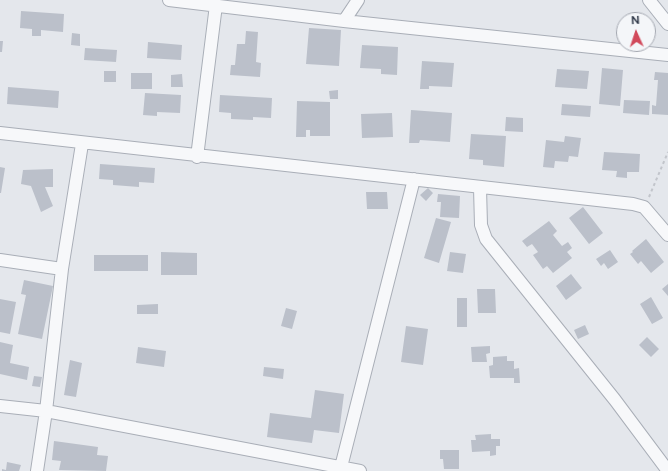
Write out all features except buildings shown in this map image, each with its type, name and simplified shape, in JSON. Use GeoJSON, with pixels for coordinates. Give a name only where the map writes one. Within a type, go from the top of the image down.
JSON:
{"type":"FeatureCollection","features":[{"type":"Feature","properties":{"kind":"street"},"geometry":{"type":"LineString","coordinates":[[169,0],[344,21],[668,55]]}},
{"type":"Feature","properties":{"kind":"street"},"geometry":{"type":"LineString","coordinates":[[344,21],[358,0]]}},
{"type":"Feature","properties":{"kind":"street"},"geometry":{"type":"LineString","coordinates":[[649,0],[668,24]]}},
{"type":"Feature","properties":{"kind":"street"},"geometry":{"type":"LineString","coordinates":[[198,157],[216,5]]}},
{"type":"Feature","properties":{"kind":"street"},"geometry":{"type":"LineString","coordinates":[[0,134],[624,203],[644,207],[668,235]]}},
{"type":"Feature","properties":{"kind":"street"},"geometry":{"type":"LineString","coordinates":[[37,471],[46,411],[62,269],[82,144]]}},
{"type":"Feature","properties":{"kind":"street"},"geometry":{"type":"LineString","coordinates":[[341,469],[414,179]]}},
{"type":"Feature","properties":{"kind":"street"},"geometry":{"type":"LineString","coordinates":[[480,188],[481,225],[486,240],[614,400],[668,471]]}},
{"type":"Feature","properties":{"kind":"street"},"geometry":{"type":"LineString","coordinates":[[0,260],[62,269]]}},
{"type":"Feature","properties":{"kind":"street"},"geometry":{"type":"LineString","coordinates":[[0,406],[46,411],[341,469],[360,471]]}},
{"type":"Feature","properties":{"kind":"path"},"geometry":{"type":"LineString","coordinates":[[644,207],[668,152]]}}]}
